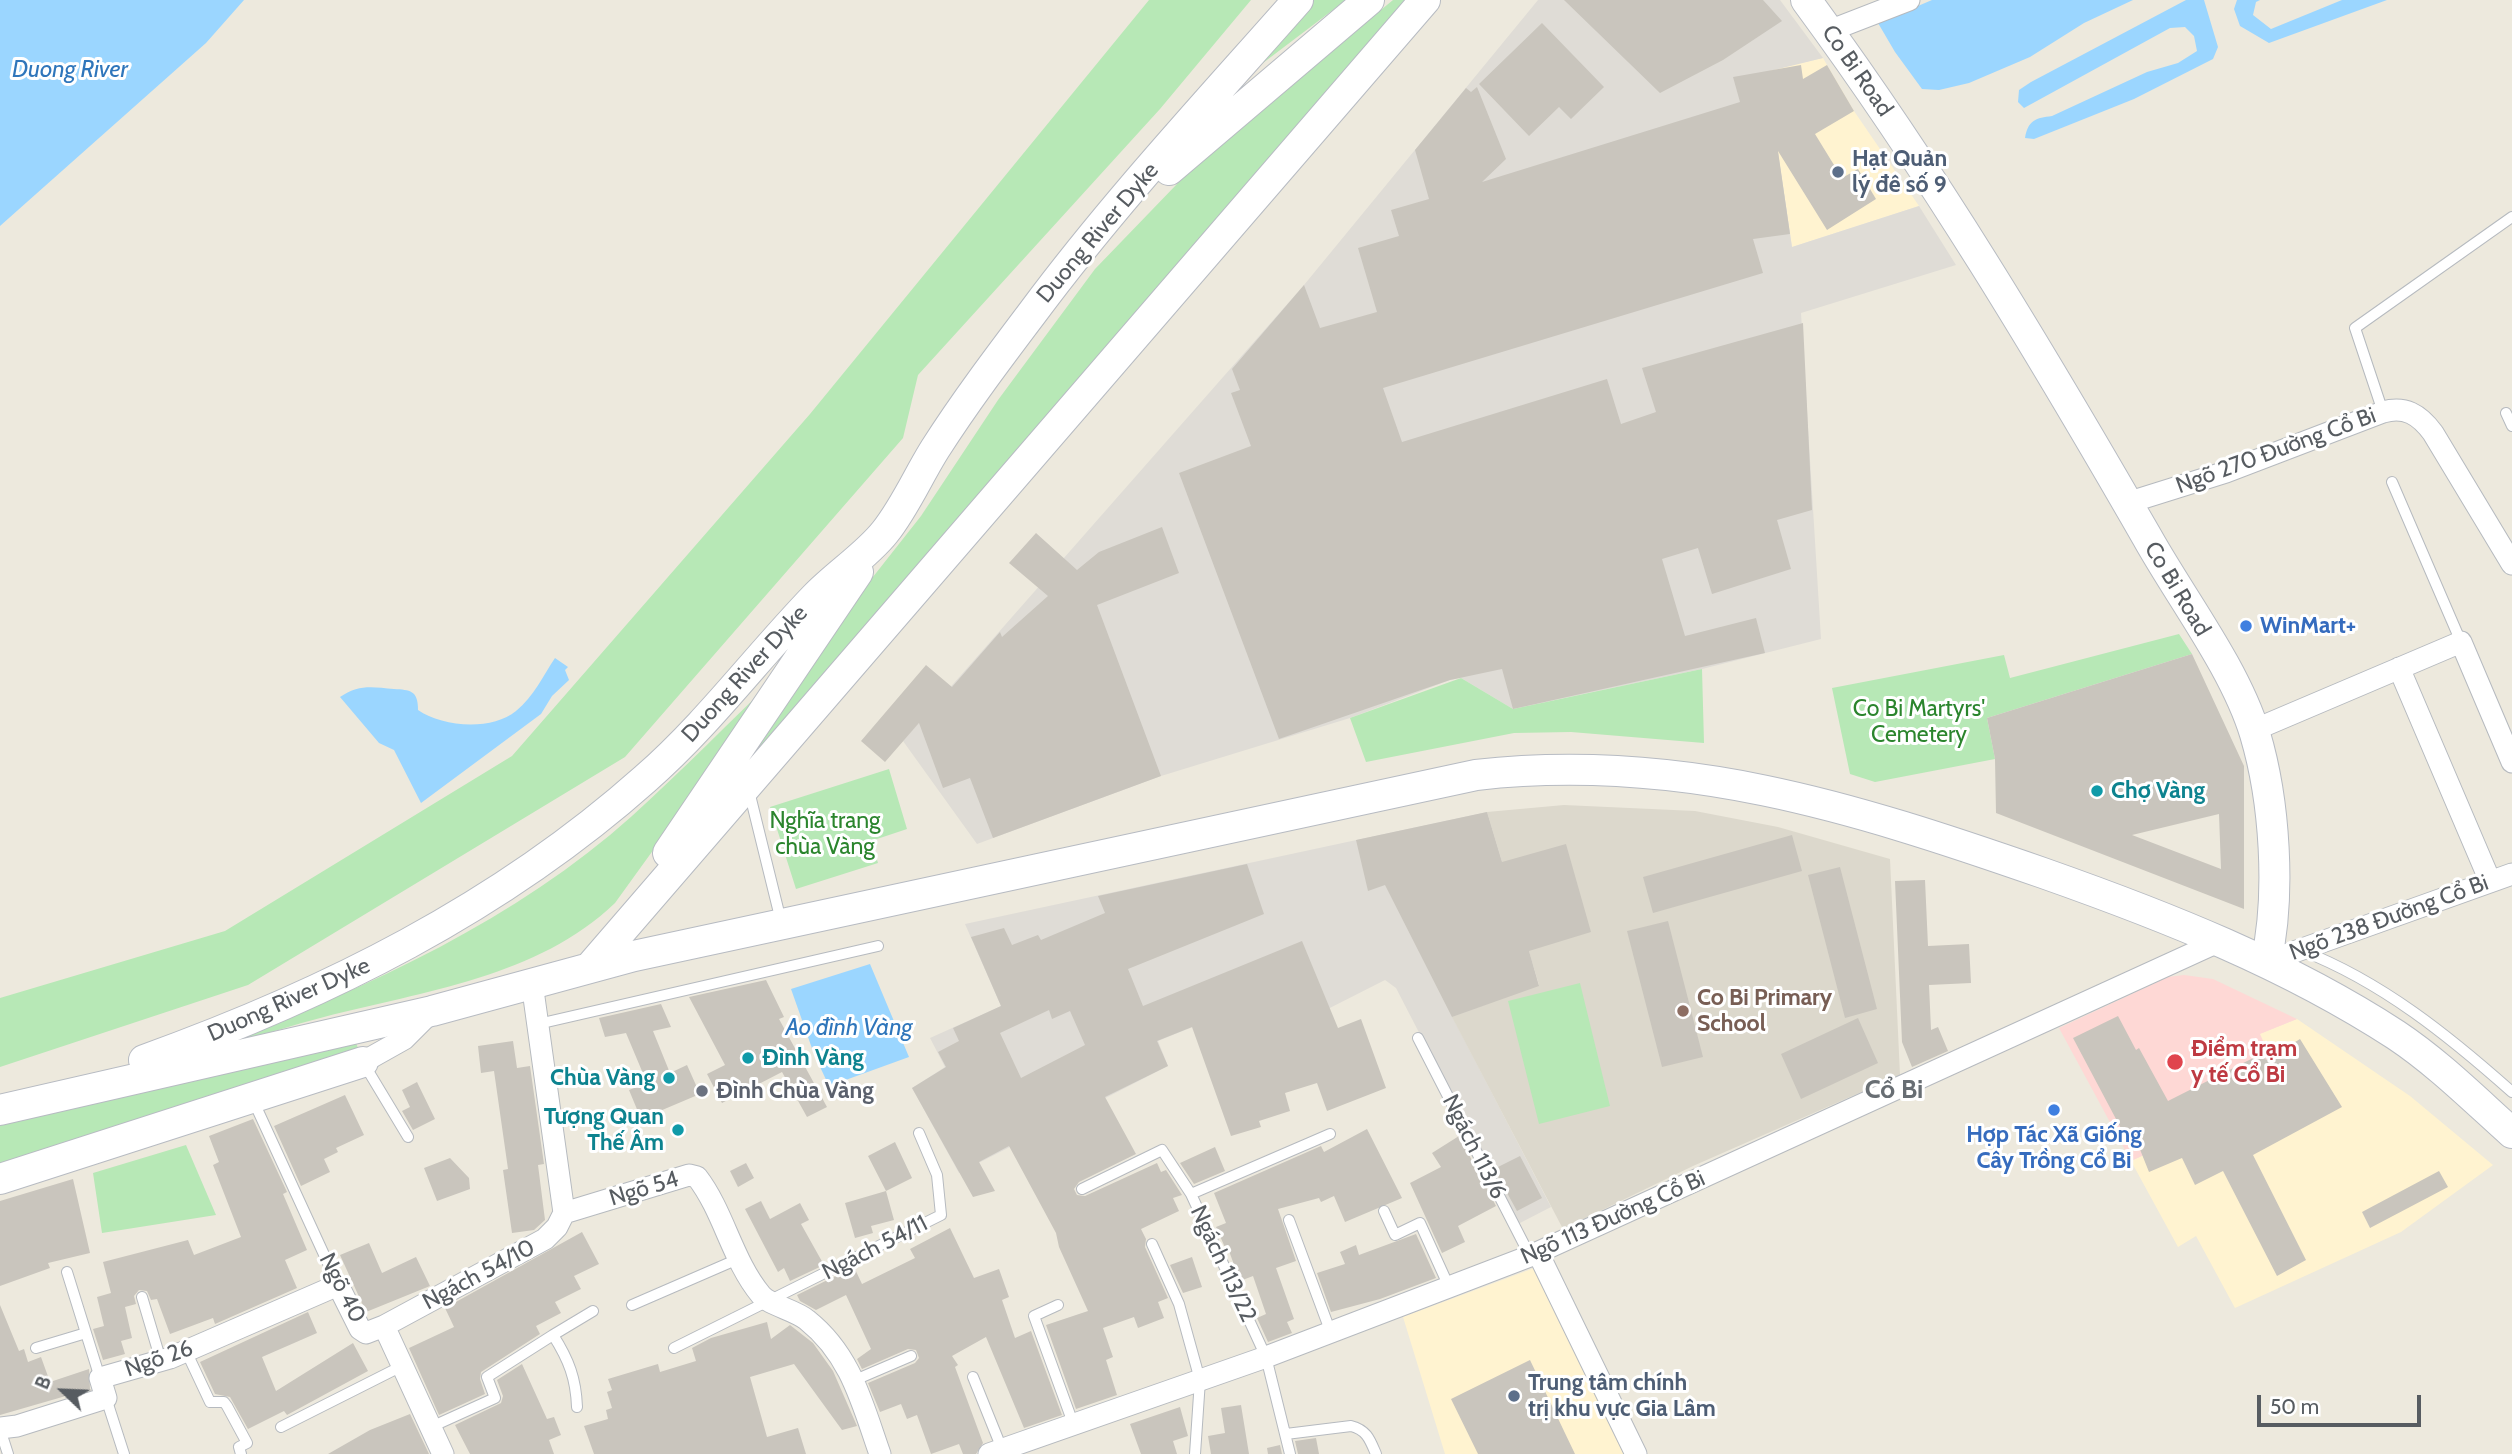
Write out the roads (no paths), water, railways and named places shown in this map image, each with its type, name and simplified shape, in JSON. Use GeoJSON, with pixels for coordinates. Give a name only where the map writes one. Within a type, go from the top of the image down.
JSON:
{"type":"FeatureCollection","features":[{"type":"Feature","properties":{"kind":"main road","name":"Duong River Dyke"},"geometry":{"type":"LineString","coordinates":[[0,1107],[233,1028],[372,963],[480,903],[570,841],[648,777],[732,693],[815,597],[885,533],[956,417],[1094,234],[1298,0]]}},
{"type":"Feature","properties":{"kind":"main road"},"geometry":{"type":"LineString","coordinates":[[1094,234],[1369,0]]}},
{"type":"Feature","properties":{"kind":"main road"},"geometry":{"type":"LineString","coordinates":[[591,966],[1425,0]]}},
{"type":"Feature","properties":{"kind":"main road","name":"Co Bi Road"},"geometry":{"type":"LineString","coordinates":[[1806,0],[1931,179],[2238,691],[2254,730],[2265,784],[2274,860],[2274,912],[2266,962]]}},
{"type":"Feature","properties":{"kind":"main road"},"geometry":{"type":"LineString","coordinates":[[591,966],[885,533]]}},
{"type":"Feature","properties":{"kind":"main road"},"geometry":{"type":"LineString","coordinates":[[0,1107],[432,1011],[591,966],[782,924],[1476,775],[1578,768],[1686,776],[1845,807],[2098,892],[2266,962],[2398,1036],[2437,1066],[2512,1133]]}},
{"type":"Feature","properties":{"kind":"main road"},"geometry":{"type":"LineString","coordinates":[[0,1179],[363,1062]]}},
{"type":"Feature","properties":{"kind":"street"},"geometry":{"type":"LineString","coordinates":[[1829,31],[1909,0]]}},
{"type":"Feature","properties":{"kind":"street","name":"Ngõ 270 Đường Cổ Bi"},"geometry":{"type":"LineString","coordinates":[[2127,503],[2226,472],[2383,412],[2409,411],[2427,425],[2512,564]]}},
{"type":"Feature","properties":{"kind":"street"},"geometry":{"type":"LineString","coordinates":[[2254,730],[2461,642],[2512,762]]}},
{"type":"Feature","properties":{"kind":"street"},"geometry":{"type":"LineString","coordinates":[[2399,668],[2490,881]]}},
{"type":"Feature","properties":{"kind":"street","name":"Ngõ 238 Đường Cổ Bi"},"geometry":{"type":"LineString","coordinates":[[2266,962],[2512,874]]}},
{"type":"Feature","properties":{"kind":"street","name":"Ngõ 113 Đường Cổ Bi"},"geometry":{"type":"LineString","coordinates":[[995,1452],[1266,1357],[1534,1255],[2220,941]]}},
{"type":"Feature","properties":{"kind":"street"},"geometry":{"type":"LineString","coordinates":[[532,983],[564,1213]]}},
{"type":"Feature","properties":{"kind":"street"},"geometry":{"type":"LineString","coordinates":[[363,1062],[404,1039],[432,1011]]}},
{"type":"Feature","properties":{"kind":"street","name":"Ngõ 54"},"geometry":{"type":"LineString","coordinates":[[564,1213],[693,1175],[700,1180],[738,1259],[761,1296],[797,1312],[841,1353],[855,1380],[880,1454]]}},
{"type":"Feature","properties":{"kind":"street","name":"Ngách 54/10"},"geometry":{"type":"LineString","coordinates":[[384,1326],[545,1240],[564,1213]]}},
{"type":"Feature","properties":{"kind":"street"},"geometry":{"type":"LineString","coordinates":[[1534,1255],[1636,1454]]}},
{"type":"Feature","properties":{"kind":"street","name":"Ngõ 40"},"geometry":{"type":"LineString","coordinates":[[338,1285],[360,1329],[366,1333],[384,1326],[443,1454]]}},
{"type":"Feature","properties":{"kind":"street","name":"Ngõ 26"},"geometry":{"type":"LineString","coordinates":[[0,1428],[16,1426],[338,1285]]}},
{"type":"Feature","properties":{"kind":"lane"},"geometry":{"type":"LineString","coordinates":[[2383,412],[2355,328],[2512,217]]}},
{"type":"Feature","properties":{"kind":"lane"},"geometry":{"type":"LineString","coordinates":[[2506,413],[2512,426]]}},
{"type":"Feature","properties":{"kind":"lane"},"geometry":{"type":"LineString","coordinates":[[2392,482],[2461,642]]}},
{"type":"Feature","properties":{"kind":"lane"},"geometry":{"type":"LineString","coordinates":[[747,785],[782,924]]}},
{"type":"Feature","properties":{"kind":"lane"},"geometry":{"type":"LineString","coordinates":[[538,1024],[878,946]]}},
{"type":"Feature","properties":{"kind":"lane"},"geometry":{"type":"LineString","coordinates":[[2300,950],[2348,972],[2392,997],[2469,1053],[2512,1091]]}},
{"type":"Feature","properties":{"kind":"lane","name":"Ngách 113/6"},"geometry":{"type":"LineString","coordinates":[[1418,1038],[1534,1255]]}},
{"type":"Feature","properties":{"kind":"lane"},"geometry":{"type":"LineString","coordinates":[[363,1062],[408,1138]]}},
{"type":"Feature","properties":{"kind":"lane","name":"Ngõ 40"},"geometry":{"type":"LineString","coordinates":[[251,1098],[338,1285]]}},
{"type":"Feature","properties":{"kind":"lane","name":"Ngách 54/11"},"geometry":{"type":"LineString","coordinates":[[770,1301],[941,1215],[937,1175],[919,1133]]}},
{"type":"Feature","properties":{"kind":"lane","name":"Ngách 113/22"},"geometry":{"type":"LineString","coordinates":[[1290,1454],[1266,1357],[1191,1194],[1330,1134]]}},
{"type":"Feature","properties":{"kind":"lane"},"geometry":{"type":"LineString","coordinates":[[1082,1189],[1162,1150],[1191,1194]]}},
{"type":"Feature","properties":{"kind":"lane"},"geometry":{"type":"LineString","coordinates":[[1384,1211],[1395,1234],[1420,1223],[1450,1289]]}},
{"type":"Feature","properties":{"kind":"lane"},"geometry":{"type":"LineString","coordinates":[[1289,1220],[1331,1333]]}},
{"type":"Feature","properties":{"kind":"lane"},"geometry":{"type":"LineString","coordinates":[[1152,1244],[1179,1304],[1200,1380],[1195,1454]]}},
{"type":"Feature","properties":{"kind":"lane"},"geometry":{"type":"LineString","coordinates":[[632,1305],[738,1259]]}},
{"type":"Feature","properties":{"kind":"lane"},"geometry":{"type":"LineString","coordinates":[[67,1272],[124,1454]]}},
{"type":"Feature","properties":{"kind":"lane"},"geometry":{"type":"LineString","coordinates":[[142,1297],[161,1361]]}},
{"type":"Feature","properties":{"kind":"lane"},"geometry":{"type":"LineString","coordinates":[[674,1348],[770,1301]]}},
{"type":"Feature","properties":{"kind":"lane"},"geometry":{"type":"LineString","coordinates":[[1058,1305],[1034,1316],[1073,1423]]}},
{"type":"Feature","properties":{"kind":"lane"},"geometry":{"type":"LineString","coordinates":[[430,1427],[495,1398],[487,1377],[593,1311]]}},
{"type":"Feature","properties":{"kind":"lane"},"geometry":{"type":"LineString","coordinates":[[36,1348],[86,1333]]}},
{"type":"Feature","properties":{"kind":"lane"},"geometry":{"type":"LineString","coordinates":[[553,1335],[568,1358],[576,1381],[577,1407]]}},
{"type":"Feature","properties":{"kind":"lane"},"geometry":{"type":"LineString","coordinates":[[186,1351],[210,1402],[226,1404],[247,1443],[239,1447],[241,1454]]}},
{"type":"Feature","properties":{"kind":"lane"},"geometry":{"type":"LineString","coordinates":[[855,1380],[911,1356]]}},
{"type":"Feature","properties":{"kind":"lane"},"geometry":{"type":"LineString","coordinates":[[281,1427],[402,1366]]}},
{"type":"Feature","properties":{"kind":"lane"},"geometry":{"type":"LineString","coordinates":[[974,1377],[995,1452]]}},
{"type":"Feature","properties":{"kind":"lane"},"geometry":{"type":"LineString","coordinates":[[1286,1434],[1351,1426],[1361,1429],[1369,1436],[1376,1454]]}},
{"type":"Feature","properties":{"kind":"lane"},"geometry":{"type":"LineString","coordinates":[[0,1428],[9,1454]]}},
{"type":"Feature","properties":{"kind":"water","name":"Duong River"},"geometry":{"type":"Polygon","coordinates":[[[0,0],[244,0],[206,43],[0,226],[0,0]]]}},
{"type":"Feature","properties":{"kind":"water"},"geometry":{"type":"Polygon","coordinates":[[[1932,0],[2133,0],[2084,23],[2030,57],[1969,83],[1939,90],[1922,89],[1878,23],[1932,0]]]}},
{"type":"Feature","properties":{"kind":"water"},"geometry":{"type":"Polygon","coordinates":[[[2186,0],[2204,0],[2218,47],[2213,59],[2134,99],[2034,139],[2025,138],[2028,127],[2037,119],[2052,116],[2147,72],[2178,63],[2197,51],[2194,36],[2185,27],[2170,28],[2024,108],[2018,102],[2019,90],[2031,82],[2186,0]]]}},
{"type":"Feature","properties":{"kind":"water"},"geometry":{"type":"Polygon","coordinates":[[[2237,0],[2260,0],[2256,2],[2253,15],[2271,29],[2342,0],[2387,0],[2269,43],[2240,26],[2234,9],[2237,0]]]}},
{"type":"Feature","properties":{"kind":"water"},"geometry":{"type":"Polygon","coordinates":[[[555,658],[568,667],[565,670],[569,680],[552,696],[541,714],[421,803],[394,750],[379,743],[340,697],[366,687],[404,690],[415,695],[418,710],[428,716],[453,723],[494,722],[522,705],[555,658]]]}},
{"type":"Feature","properties":{"kind":"water","name":"Ao đình Vàng"},"geometry":{"type":"Polygon","coordinates":[[[870,964],[909,1057],[829,1086],[814,1054],[791,989],[870,964]]]}},
{"type":"Feature","properties":{"kind":"place","name":"Hạt Quản lý đê số 9"},"geometry":{"type":"Point","coordinates":[1838,172]}},
{"type":"Feature","properties":{"kind":"place","name":"WinMart+"},"geometry":{"type":"Point","coordinates":[2246,626]}},
{"type":"Feature","properties":{"kind":"place","name":"Chợ Vàng"},"geometry":{"type":"Point","coordinates":[2097,791]}},
{"type":"Feature","properties":{"kind":"place","name":"Co Bi Primary School"},"geometry":{"type":"Point","coordinates":[1683,1011]}},
{"type":"Feature","properties":{"kind":"place","name":"Đình Vàng"},"geometry":{"type":"Point","coordinates":[748,1058]}},
{"type":"Feature","properties":{"kind":"place","name":"Điểm trạm y tế Cổ Bi"},"geometry":{"type":"Point","coordinates":[2175,1062]}},
{"type":"Feature","properties":{"kind":"place","name":"Chùa Vàng"},"geometry":{"type":"Point","coordinates":[669,1078]}},
{"type":"Feature","properties":{"kind":"place","name":"Đình Chùa Vàng"},"geometry":{"type":"Point","coordinates":[702,1091]}},
{"type":"Feature","properties":{"kind":"place","name":"Hợp Tác Xã Giống Cây Trồng Cổ Bi"},"geometry":{"type":"Point","coordinates":[2054,1110]}},
{"type":"Feature","properties":{"kind":"place","name":"Tượng Quan Thế Âm"},"geometry":{"type":"Point","coordinates":[678,1130]}},
{"type":"Feature","properties":{"kind":"place","name":"Trung tâm chính trị khu vực Gia Lâm"},"geometry":{"type":"Point","coordinates":[1514,1396]}},
{"type":"Feature","properties":{"kind":"district","name":"Cổ Bi"},"geometry":{"type":"Point","coordinates":[1894,1090]}},
{"type":"Feature","properties":{"kind":"park label","name":"Co Bi Martyrs' Cemetery"},"geometry":{"type":"Point","coordinates":[1919,722]}},
{"type":"Feature","properties":{"kind":"park label","name":"Nghĩa trang chùa Vàng"},"geometry":{"type":"Point","coordinates":[825,834]}}]}
